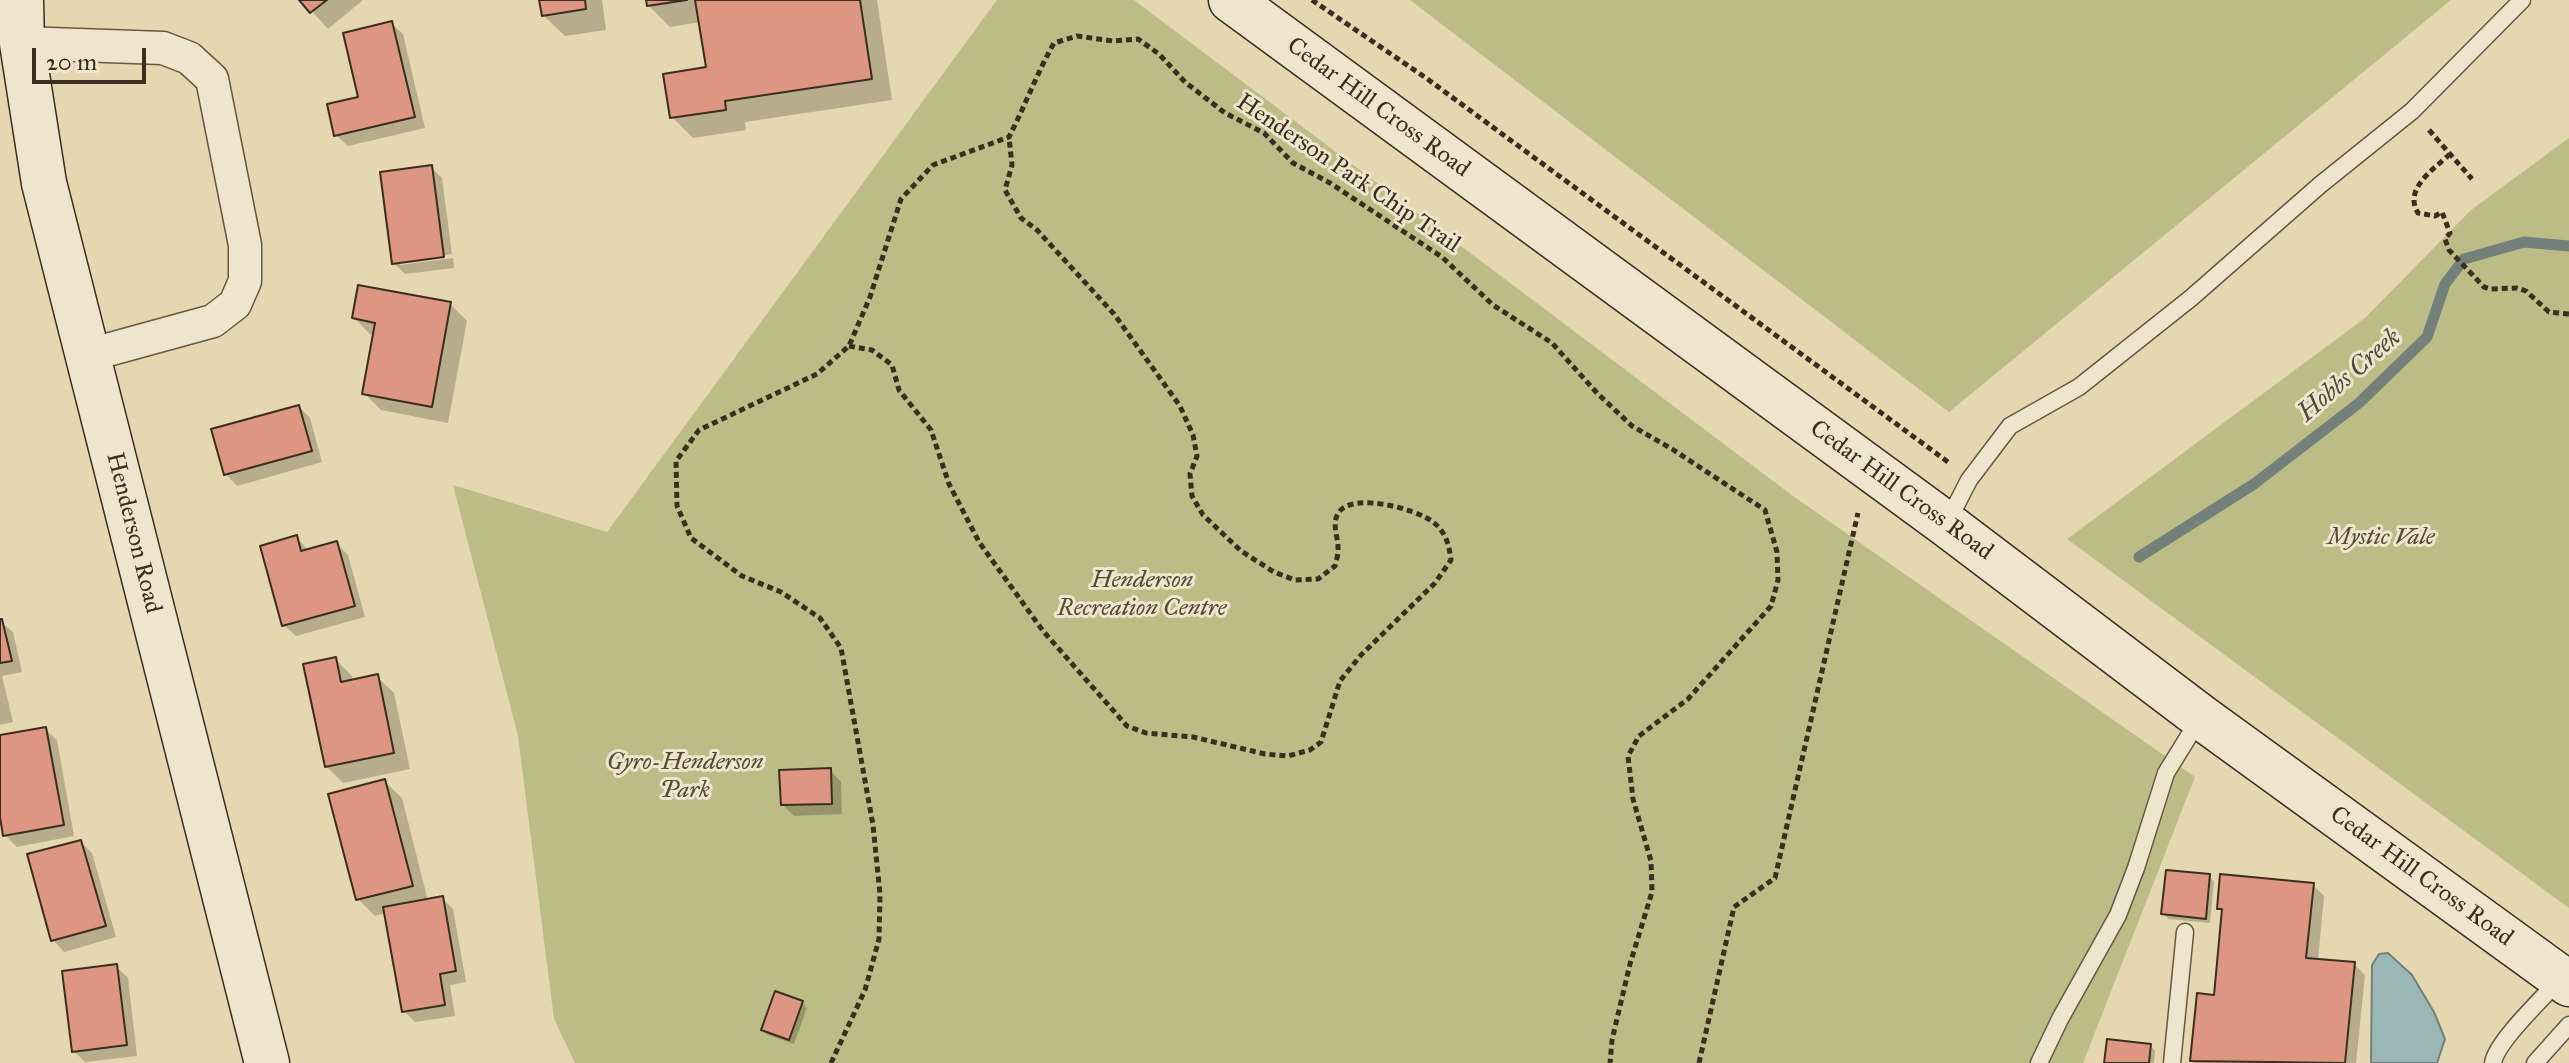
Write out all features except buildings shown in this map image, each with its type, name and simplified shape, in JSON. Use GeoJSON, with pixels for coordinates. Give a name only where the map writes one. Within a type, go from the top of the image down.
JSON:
{"type":"FeatureCollection","features":[{"type":"Feature","properties":{"kind":"main road","name":"Henderson Road"},"geometry":{"type":"LineString","coordinates":[[21,0],[22,43],[44,183],[267,1063]]}},
{"type":"Feature","properties":{"kind":"main road","name":"Cedar Hill Cross Road"},"geometry":{"type":"LineString","coordinates":[[1231,0],[1946,524],[2201,717],[2565,981]]}},
{"type":"Feature","properties":{"kind":"street"},"geometry":{"type":"LineString","coordinates":[[22,43],[163,48],[189,58],[212,79],[245,245],[245,281],[235,304],[213,321],[89,355]]}},
{"type":"Feature","properties":{"kind":"lane"},"geometry":{"type":"LineString","coordinates":[[1946,524],[1969,480],[2010,426],[2079,387],[2191,298],[2320,185],[2412,111],[2522,0]]}},
{"type":"Feature","properties":{"kind":"lane"},"geometry":{"type":"LineString","coordinates":[[2039,1063],[2118,915],[2166,773],[2201,717]]}},
{"type":"Feature","properties":{"kind":"lane"},"geometry":{"type":"LineString","coordinates":[[2172,1063],[2185,932]]}},
{"type":"Feature","properties":{"kind":"lane"},"geometry":{"type":"LineString","coordinates":[[2493,1063],[2494,1054],[2505,1040],[2565,981]]}},
{"type":"Feature","properties":{"kind":"lane"},"geometry":{"type":"LineString","coordinates":[[2535,1063],[2569,1025]]}},
{"type":"Feature","properties":{"kind":"path"},"geometry":{"type":"LineString","coordinates":[[1312,0],[1426,78],[1482,122],[1885,414],[1969,480]]}},
{"type":"Feature","properties":{"kind":"path","name":"Henderson Park Chip Trail"},"geometry":{"type":"LineString","coordinates":[[849,346],[872,350],[892,365],[899,390],[931,430],[949,484],[979,542],[1043,631],[1127,726],[1146,733],[1193,737],[1265,754],[1288,756],[1310,750],[1321,742],[1340,681],[1361,655],[1435,583],[1451,560],[1449,541],[1433,522],[1404,509],[1368,502],[1348,504],[1338,513],[1334,531],[1338,548],[1335,566],[1318,579],[1295,580],[1274,572],[1241,551],[1203,515],[1192,496],[1190,474],[1197,456],[1193,435],[1180,406],[1114,314],[1037,230],[1021,218],[1005,190],[1012,165],[1009,137],[1054,43],[1077,36],[1113,41],[1138,39],[1215,105],[1264,133],[1293,163],[1330,183],[1442,257],[1493,305],[1552,343],[1632,426],[1765,510],[1777,552],[1778,580],[1771,606],[1688,699],[1639,736],[1628,756],[1633,799],[1651,861],[1652,892],[1630,964],[1612,1040],[1610,1063]]}},
{"type":"Feature","properties":{"kind":"path"},"geometry":{"type":"LineString","coordinates":[[2412,111],[2472,179]]}},
{"type":"Feature","properties":{"kind":"path"},"geometry":{"type":"LineString","coordinates":[[831,1063],[865,990],[879,939],[880,894],[873,825],[841,648],[820,618],[781,592],[742,576],[691,538],[677,506],[676,461],[699,430],[817,374],[849,346],[870,297],[901,199],[933,165],[1009,137]]}},
{"type":"Feature","properties":{"kind":"path"},"geometry":{"type":"LineString","coordinates":[[2450,154],[2415,190],[2412,199],[2418,213],[2435,216],[2442,212],[2450,227],[2446,244],[2463,267],[2484,287],[2517,288],[2526,291],[2549,312],[2569,314]]}},
{"type":"Feature","properties":{"kind":"path"},"geometry":{"type":"LineString","coordinates":[[1699,1063],[1734,907],[1775,878],[1858,513]]}},
{"type":"Feature","properties":{"kind":"green space","name":"Henderson Recreation Centre"},"geometry":{"type":"Polygon","coordinates":[[[997,0],[1134,0],[1793,496],[2195,777],[2083,1063],[575,1063],[554,1019],[518,736],[453,485],[607,532],[997,0]]]}},
{"type":"Feature","properties":{"kind":"green space"},"geometry":{"type":"Polygon","coordinates":[[[1410,0],[2451,0],[1949,412],[1410,0]]]}},
{"type":"Feature","properties":{"kind":"green space","name":"Mystic Vale"},"geometry":{"type":"Polygon","coordinates":[[[2569,138],[2569,908],[2067,539],[2365,318],[2471,210],[2569,138]]]}},
{"type":"Feature","properties":{"kind":"water"},"geometry":{"type":"Polygon","coordinates":[[[2388,953],[2412,975],[2434,1012],[2445,1039],[2437,1063],[2371,1063],[2372,965],[2379,954],[2388,953]]]}},
{"type":"Feature","properties":{"kind":"waterway","name":"Hobbs Creek"},"geometry":{"type":"LineString","coordinates":[[2139,557],[2254,484],[2359,403],[2427,337],[2445,284],[2464,259],[2524,242],[2569,246]]}},
{"type":"Feature","properties":{"kind":"park label","name":"Gyro-Henderson Park"},"geometry":{"type":"Point","coordinates":[685,777]}}]}
